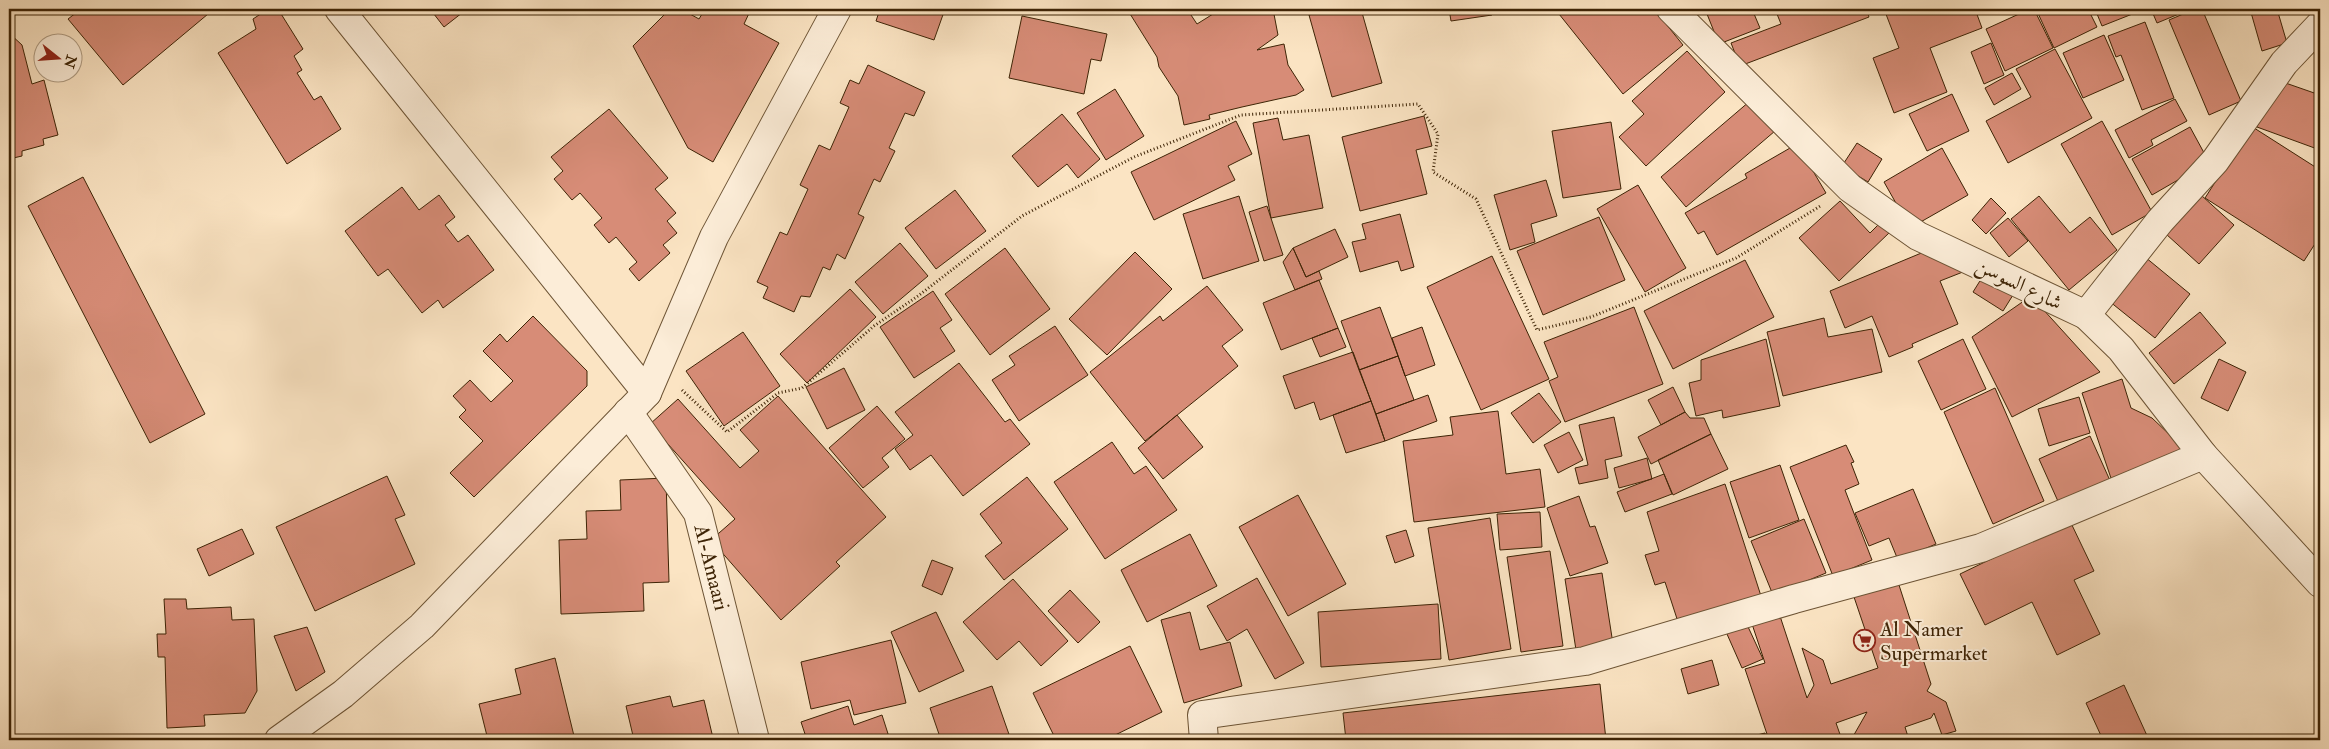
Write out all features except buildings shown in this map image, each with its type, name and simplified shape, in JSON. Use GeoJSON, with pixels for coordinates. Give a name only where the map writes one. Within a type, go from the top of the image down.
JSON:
{"type":"FeatureCollection","features":[{"type":"Feature","properties":{"kind":"street","name":"Al-Amaari"},"geometry":{"type":"LineString","coordinates":[[339,9],[638,403],[698,513],[755,740]]}},
{"type":"Feature","properties":{"kind":"street"},"geometry":{"type":"LineString","coordinates":[[279,740],[343,694],[422,626],[638,403],[658,369],[714,237],[837,9]]}},
{"type":"Feature","properties":{"kind":"street","name":"شارع السوسن"},"geometry":{"type":"LineString","coordinates":[[1671,9],[1850,188],[1918,236],[2086,316],[2160,221],[2215,161],[2284,63],[2320,25]]}},
{"type":"Feature","properties":{"kind":"street"},"geometry":{"type":"LineString","coordinates":[[2086,316],[2121,349],[2203,455],[2320,583]]}},
{"type":"Feature","properties":{"kind":"street"},"geometry":{"type":"LineString","coordinates":[[1203,727],[1585,661],[1794,598],[1981,548],[2203,455]]}},
{"type":"Feature","properties":{"kind":"path"},"geometry":{"type":"LineString","coordinates":[[658,369],[727,432],[778,393],[802,388],[874,326],[918,296],[1022,216],[1134,157],[1241,115],[1418,104],[1438,134],[1433,172],[1476,199],[1537,330],[1591,317],[1736,258],[1850,188]]}},
{"type":"Feature","properties":{"kind":"place","name":"Al Namer Supermarket"},"geometry":{"type":"Point","coordinates":[1864,641]}}]}
